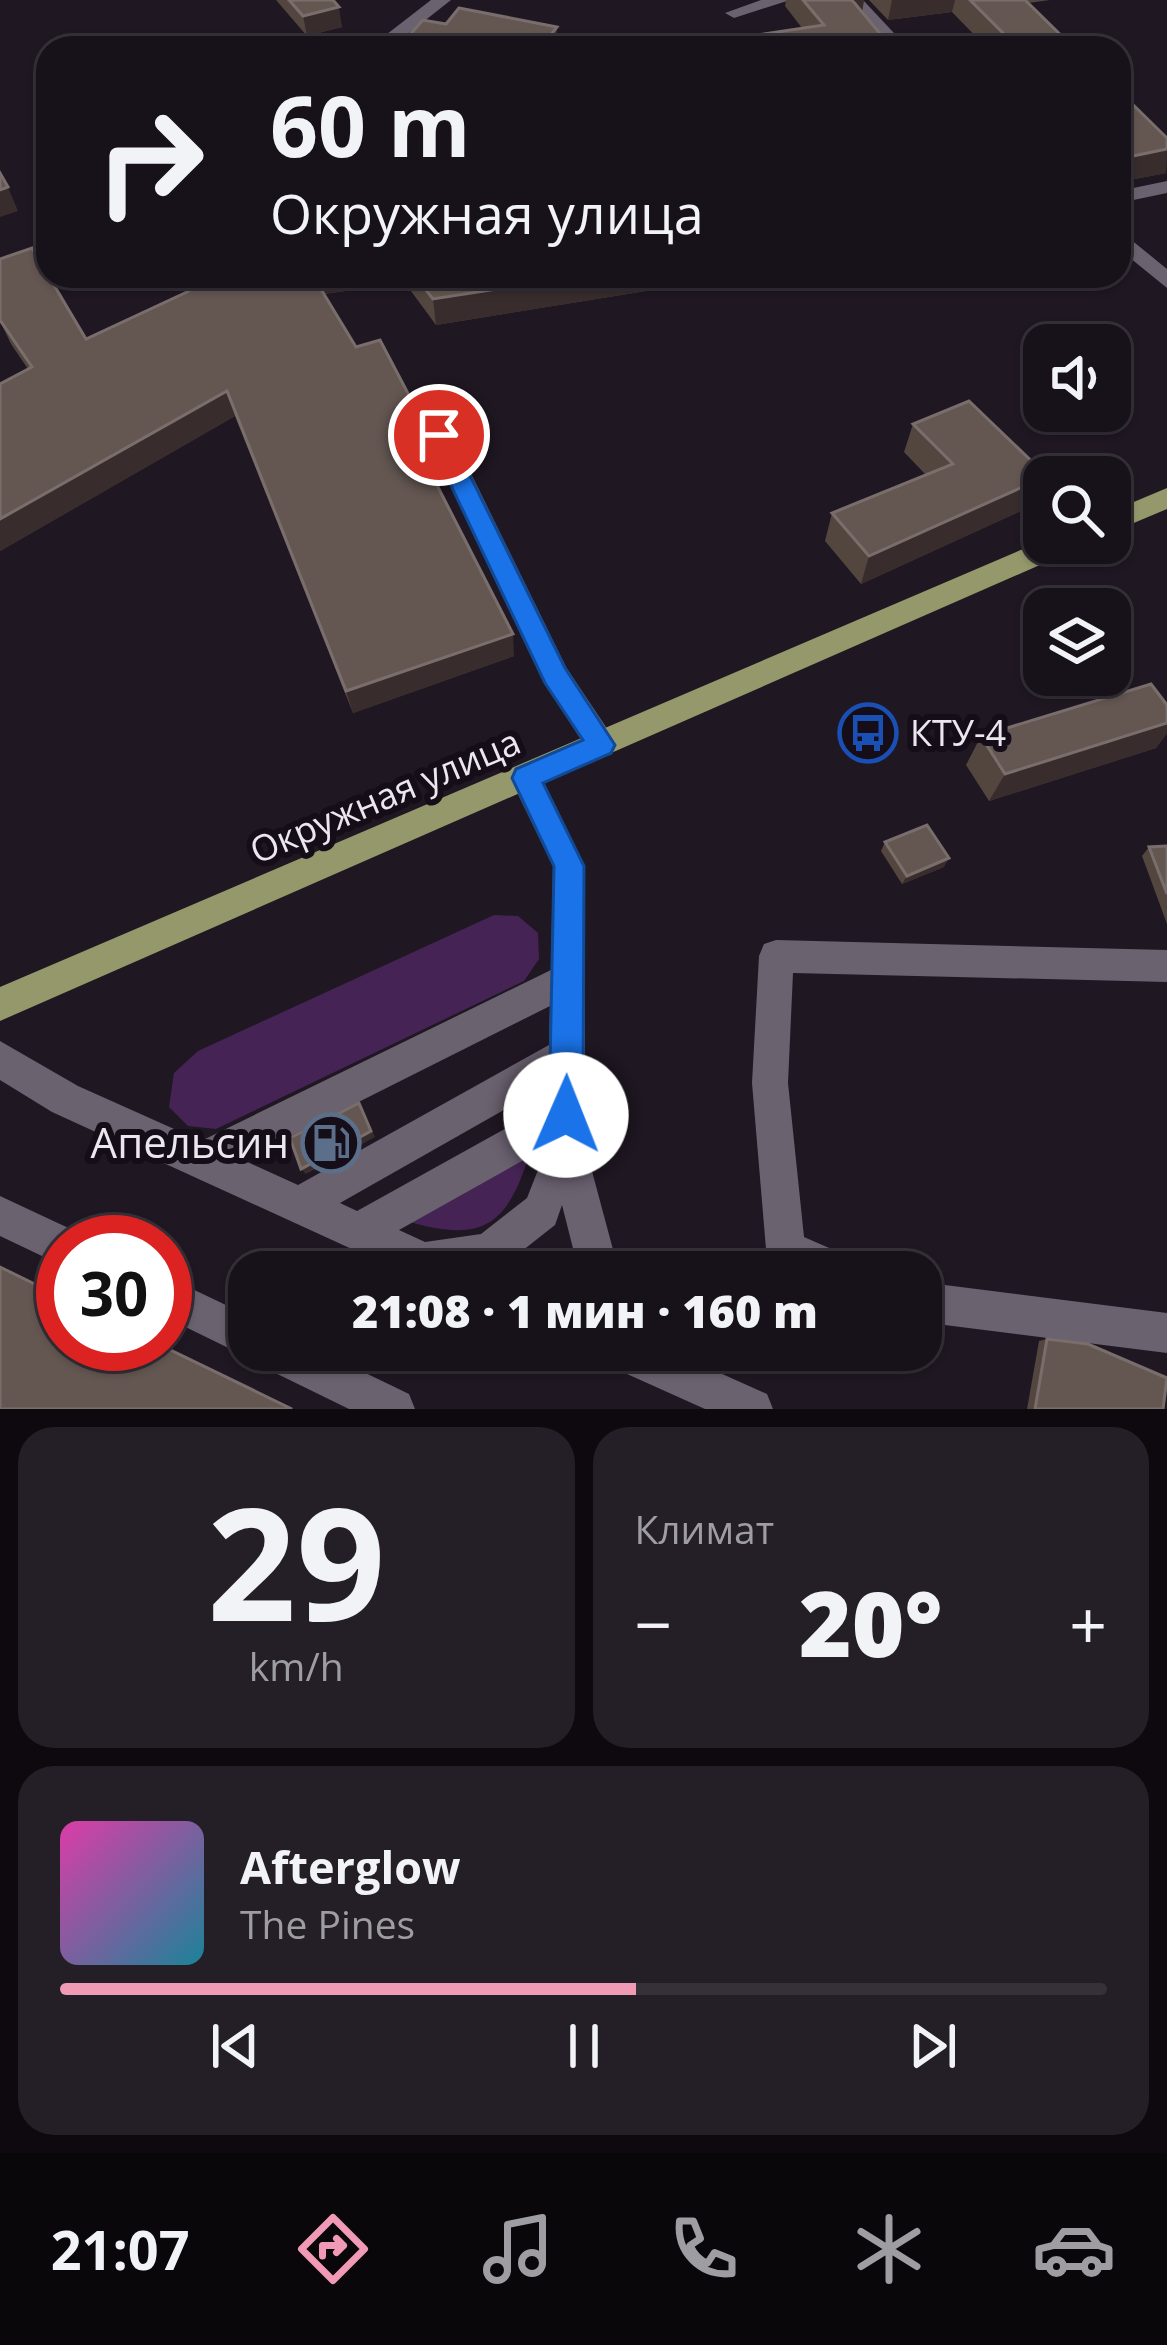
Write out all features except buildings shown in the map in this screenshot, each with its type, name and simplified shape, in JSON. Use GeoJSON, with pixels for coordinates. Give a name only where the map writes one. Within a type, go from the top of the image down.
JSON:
{"type":"FeatureCollection","features":[{"type":"Feature","properties":{"kind":"main road"},"geometry":{"type":"LineString","coordinates":[[1131,514],[1167,498]]}},
{"type":"Feature","properties":{"kind":"main road","name":"Окружная улица"},"geometry":{"type":"LineString","coordinates":[[0,1004],[1023,561]]}},
{"type":"Feature","properties":{"kind":"street"},"geometry":{"type":"LineString","coordinates":[[394,36],[442,0]]}},
{"type":"Feature","properties":{"kind":"street"},"geometry":{"type":"LineString","coordinates":[[734,13],[781,0]]}},
{"type":"Feature","properties":{"kind":"street"},"geometry":{"type":"LineString","coordinates":[[853,0],[888,36]]}},
{"type":"Feature","properties":{"kind":"street"},"geometry":{"type":"LineString","coordinates":[[1131,195],[1167,187]]}},
{"type":"Feature","properties":{"kind":"street"},"geometry":{"type":"LineString","coordinates":[[1143,193],[1167,217]]}},
{"type":"Feature","properties":{"kind":"street"},"geometry":{"type":"LineString","coordinates":[[1131,248],[1167,281]]}},
{"type":"Feature","properties":{"kind":"street"},"geometry":{"type":"LineString","coordinates":[[422,398],[555,675],[601,745]]}},
{"type":"Feature","properties":{"kind":"street"},"geometry":{"type":"LineString","coordinates":[[526,778],[569,866],[566,1130],[594,1251]]}},
{"type":"Feature","properties":{"kind":"street"},"geometry":{"type":"LineString","coordinates":[[791,1251],[786,1249],[770,1083],[776,956],[1167,966]]}},
{"type":"Feature","properties":{"kind":"street"},"geometry":{"type":"LineString","coordinates":[[201,1161],[567,980]]}},
{"type":"Feature","properties":{"kind":"street"},"geometry":{"type":"LineString","coordinates":[[299,1205],[567,1055]]}},
{"type":"Feature","properties":{"kind":"street"},"geometry":{"type":"LineString","coordinates":[[0,1059],[64,1099],[400,1251]]}},
{"type":"Feature","properties":{"kind":"street"},"geometry":{"type":"LineString","coordinates":[[358,1232],[566,1130]]}},
{"type":"Feature","properties":{"kind":"street"},"geometry":{"type":"LineString","coordinates":[[490,1251],[541,1211],[566,1130]]}},
{"type":"Feature","properties":{"kind":"street"},"geometry":{"type":"LineString","coordinates":[[0,1214],[36,1232]]}},
{"type":"Feature","properties":{"kind":"street"},"geometry":{"type":"LineString","coordinates":[[942,1306],[1167,1334]]}},
{"type":"Feature","properties":{"kind":"street"},"geometry":{"type":"LineString","coordinates":[[192,1309],[228,1327]]}},
{"type":"Feature","properties":{"kind":"street"},"geometry":{"type":"LineString","coordinates":[[317,1371],[394,1409]]}},
{"type":"Feature","properties":{"kind":"street"},"geometry":{"type":"LineString","coordinates":[[671,1371],[752,1409]]}},
{"type":"Feature","properties":{"kind":"shaded area"},"geometry":{"type":"Polygon","coordinates":[[[494,915],[518,916],[538,933],[539,959],[524,981],[216,1129],[188,1126],[169,1107],[174,1073],[198,1051],[494,915]]]}},
{"type":"Feature","properties":{"kind":"shaded area"},"geometry":{"type":"Polygon","coordinates":[[[529,1156],[511,1199],[488,1223],[455,1230],[409,1222],[529,1156]]]}},
{"type":"Feature","properties":{"kind":"place","name":"КТУ-4"},"geometry":{"type":"Point","coordinates":[868,733]}},
{"type":"Feature","properties":{"kind":"place","name":"Апельсин"},"geometry":{"type":"Point","coordinates":[331,1143]}},
{"type":"Feature","properties":{"kind":"route"},"geometry":{"type":"LineString","coordinates":[[439,435],[555,675],[601,745],[526,778],[569,866],[566,1115]]}}]}
